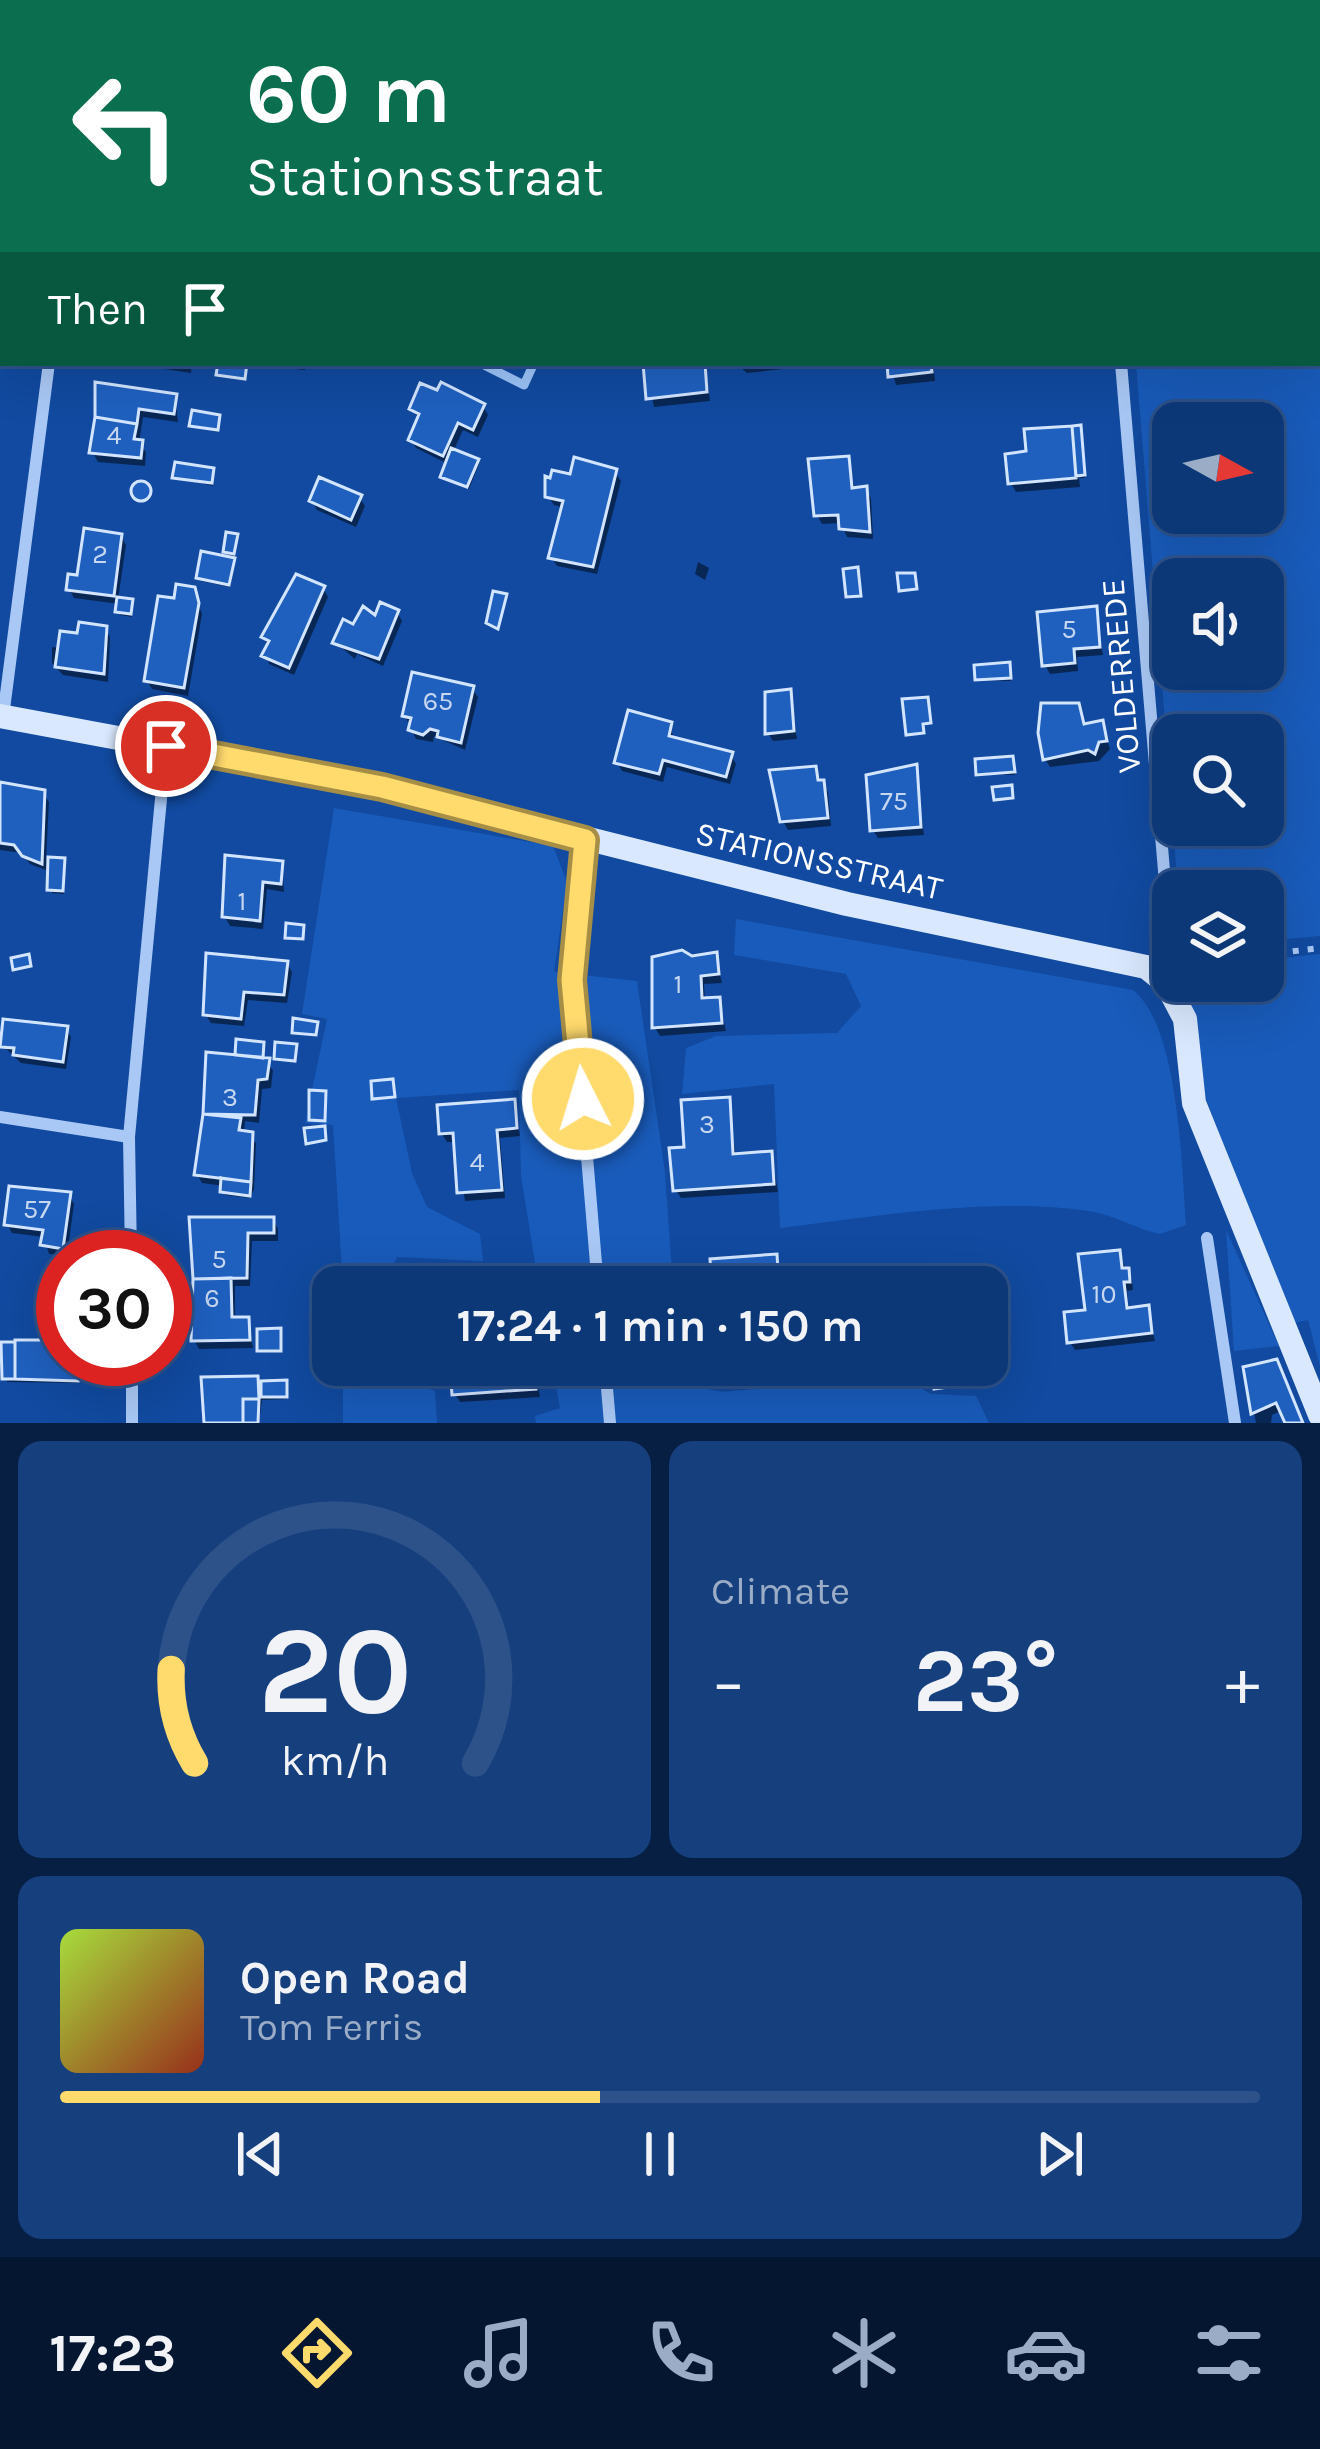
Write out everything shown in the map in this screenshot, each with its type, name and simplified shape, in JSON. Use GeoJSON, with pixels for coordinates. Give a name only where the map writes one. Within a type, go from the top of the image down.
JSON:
{"type":"FeatureCollection","features":[{"type":"Feature","properties":{"kind":"street"},"geometry":{"type":"LineString","coordinates":[[2,717],[49,366]]}},
{"type":"Feature","properties":{"kind":"street","name":"VOLDERREDE"},"geometry":{"type":"LineString","coordinates":[[1121,366],[1164,870]]}},
{"type":"Feature","properties":{"kind":"street","name":"STATIONSSTRAAT"},"geometry":{"type":"LineString","coordinates":[[2,717],[382,787],[847,904],[1115,959],[1152,971]]}},
{"type":"Feature","properties":{"kind":"street"},"geometry":{"type":"LineString","coordinates":[[131,1230],[129,1136],[166,746]]}},
{"type":"Feature","properties":{"kind":"street"},"geometry":{"type":"LineString","coordinates":[[585,840],[572,980],[596,1266]]}},
{"type":"Feature","properties":{"kind":"street"},"geometry":{"type":"LineString","coordinates":[[1176,1002],[1185,1018],[1194,1103],[1320,1415]]}},
{"type":"Feature","properties":{"kind":"street"},"geometry":{"type":"LineString","coordinates":[[0,1117],[129,1136]]}},
{"type":"Feature","properties":{"kind":"street"},"geometry":{"type":"LineString","coordinates":[[1207,1238],[1235,1423]]}},
{"type":"Feature","properties":{"kind":"street"},"geometry":{"type":"LineString","coordinates":[[132,1386],[132,1423]]}},
{"type":"Feature","properties":{"kind":"street"},"geometry":{"type":"LineString","coordinates":[[607,1386],[610,1423]]}},
{"type":"Feature","properties":{"kind":"path"},"geometry":{"type":"LineString","coordinates":[[1284,952],[1320,948]]}},
{"type":"Feature","properties":{"kind":"shaded area"},"geometry":{"type":"Polygon","coordinates":[[[1136,366],[1320,366],[1320,936],[1284,939],[1284,870],[1176,870],[1175,846],[1284,846],[1284,714],[1164,714],[1163,690],[1284,690],[1284,558],[1152,560],[1136,366]]]}},
{"type":"Feature","properties":{"kind":"shaded area"},"geometry":{"type":"Polygon","coordinates":[[[334,808],[553,846],[567,882],[554,972],[637,981],[665,1172],[672,1266],[536,1266],[521,1176],[519,1090],[396,1098],[412,1173],[427,1207],[480,1234],[483,1261],[397,1257],[392,1266],[342,1266],[333,1125],[305,1123],[327,1019],[302,1014],[334,808]]]}},
{"type":"Feature","properties":{"kind":"shaded area"},"geometry":{"type":"Polygon","coordinates":[[[736,919],[1133,990],[1148,1008],[1169,1065],[1186,1225],[1160,1234],[1089,1211],[1012,1206],[780,1228],[774,1084],[682,1094],[686,1048],[716,1036],[837,1033],[861,1006],[846,974],[734,955],[736,919]]]}},
{"type":"Feature","properties":{"kind":"shaded area"},"geometry":{"type":"Polygon","coordinates":[[[1320,954],[1320,1366],[1308,1320],[1293,1323],[1206,1099],[1190,1002],[1284,1002],[1284,958],[1320,954]]]}},
{"type":"Feature","properties":{"kind":"shaded area"},"geometry":{"type":"Polygon","coordinates":[[[1226,1230],[1279,1346],[1234,1351],[1226,1230]]]}},
{"type":"Feature","properties":{"kind":"shaded area"},"geometry":{"type":"Polygon","coordinates":[[[343,1386],[421,1386],[435,1391],[437,1423],[343,1423],[343,1386]]]}},
{"type":"Feature","properties":{"kind":"shaded area"},"geometry":{"type":"Polygon","coordinates":[[[556,1386],[694,1386],[722,1392],[788,1386],[917,1386],[931,1394],[976,1396],[989,1423],[536,1423],[535,1416],[560,1408],[556,1386]]]}},
{"type":"Feature","properties":{"kind":"building"},"geometry":{"type":"Polygon","coordinates":[[[218,366],[247,366],[245,379],[216,375],[218,366]]]}},
{"type":"Feature","properties":{"kind":"building"},"geometry":{"type":"Polygon","coordinates":[[[643,366],[705,366],[707,392],[646,399],[643,366]]]}},
{"type":"Feature","properties":{"kind":"building"},"geometry":{"type":"Polygon","coordinates":[[[887,366],[931,366],[932,372],[888,377],[887,366]]]}},
{"type":"Feature","properties":{"kind":"building"},"geometry":{"type":"Polygon","coordinates":[[[95,382],[177,394],[174,414],[139,409],[137,424],[95,417],[95,382]]]}},
{"type":"Feature","properties":{"kind":"building"},"geometry":{"type":"Polygon","coordinates":[[[441,382],[485,404],[473,430],[458,423],[443,456],[408,440],[419,414],[409,409],[420,383],[437,390],[441,382]]]}},
{"type":"Feature","properties":{"kind":"building"},"geometry":{"type":"Polygon","coordinates":[[[192,410],[220,415],[218,430],[189,426],[192,410]]]}},
{"type":"Feature","properties":{"kind":"building"},"geometry":{"type":"Polygon","coordinates":[[[95,417],[137,424],[134,439],[143,440],[141,458],[89,453],[95,417]]]}},
{"type":"Feature","properties":{"kind":"building"},"geometry":{"type":"Polygon","coordinates":[[[1081,425],[1085,475],[1076,476],[1072,426],[1081,425]]]}},
{"type":"Feature","properties":{"kind":"building"},"geometry":{"type":"Polygon","coordinates":[[[1072,426],[1076,478],[1008,484],[1005,454],[1026,451],[1024,429],[1072,426]]]}},
{"type":"Feature","properties":{"kind":"building"},"geometry":{"type":"Polygon","coordinates":[[[451,448],[479,459],[467,487],[440,477],[451,448]]]}},
{"type":"Feature","properties":{"kind":"building"},"geometry":{"type":"Polygon","coordinates":[[[849,456],[852,488],[867,486],[870,532],[839,529],[838,515],[814,516],[808,459],[849,456]]]}},
{"type":"Feature","properties":{"kind":"building"},"geometry":{"type":"Polygon","coordinates":[[[574,457],[617,469],[593,567],[548,558],[563,501],[545,497],[545,476],[550,478],[552,470],[570,474],[574,457]]]}},
{"type":"Feature","properties":{"kind":"building"},"geometry":{"type":"Polygon","coordinates":[[[175,462],[214,468],[212,483],[172,478],[175,462]]]}},
{"type":"Feature","properties":{"kind":"building"},"geometry":{"type":"Polygon","coordinates":[[[319,477],[362,495],[351,520],[309,501],[319,477]]]}},
{"type":"Feature","properties":{"kind":"building"},"geometry":{"type":"Polygon","coordinates":[[[141,481],[151,491],[141,501],[131,491],[141,481]]]}},
{"type":"Feature","properties":{"kind":"building"},"geometry":{"type":"Polygon","coordinates":[[[84,528],[122,534],[114,596],[66,590],[68,574],[77,575],[84,528]]]}},
{"type":"Feature","properties":{"kind":"building"},"geometry":{"type":"Polygon","coordinates":[[[226,532],[238,534],[234,554],[223,552],[226,532]]]}},
{"type":"Feature","properties":{"kind":"building"},"geometry":{"type":"Polygon","coordinates":[[[201,551],[235,558],[229,585],[196,578],[201,551]]]}},
{"type":"Feature","properties":{"kind":"building"},"geometry":{"type":"Polygon","coordinates":[[[858,567],[861,596],[846,597],[843,569],[858,567]]]}},
{"type":"Feature","properties":{"kind":"building"},"geometry":{"type":"Polygon","coordinates":[[[897,573],[915,573],[917,589],[899,591],[897,573]]]}},
{"type":"Feature","properties":{"kind":"building"},"geometry":{"type":"Polygon","coordinates":[[[296,574],[325,586],[289,668],[261,656],[269,641],[261,637],[296,574]]]}},
{"type":"Feature","properties":{"kind":"building"},"geometry":{"type":"Polygon","coordinates":[[[176,584],[195,587],[199,603],[184,688],[144,681],[158,596],[174,598],[176,584]]]}},
{"type":"Feature","properties":{"kind":"building"},"geometry":{"type":"Polygon","coordinates":[[[493,591],[507,594],[498,629],[486,623],[493,591]]]}},
{"type":"Feature","properties":{"kind":"building"},"geometry":{"type":"Polygon","coordinates":[[[117,597],[133,599],[131,614],[115,612],[117,597]]]}},
{"type":"Feature","properties":{"kind":"building"},"geometry":{"type":"Polygon","coordinates":[[[380,602],[399,610],[379,659],[332,643],[343,619],[353,624],[363,606],[375,615],[380,602]]]}},
{"type":"Feature","properties":{"kind":"building"},"geometry":{"type":"Polygon","coordinates":[[[1097,606],[1100,647],[1074,649],[1075,663],[1042,666],[1037,612],[1097,606]]]}},
{"type":"Feature","properties":{"kind":"building"},"geometry":{"type":"Polygon","coordinates":[[[79,622],[107,626],[104,674],[55,667],[60,631],[77,633],[79,622]]]}},
{"type":"Feature","properties":{"kind":"building"},"geometry":{"type":"Polygon","coordinates":[[[1010,662],[1011,678],[975,680],[974,665],[1010,662]]]}},
{"type":"Feature","properties":{"kind":"building"},"geometry":{"type":"Polygon","coordinates":[[[412,672],[474,686],[461,743],[437,737],[438,731],[430,729],[423,735],[408,730],[411,718],[402,716],[412,672]]]}},
{"type":"Feature","properties":{"kind":"building"},"geometry":{"type":"Polygon","coordinates":[[[791,689],[794,731],[765,734],[765,692],[791,689]]]}},
{"type":"Feature","properties":{"kind":"building"},"geometry":{"type":"Polygon","coordinates":[[[928,697],[931,723],[923,724],[924,733],[906,735],[902,699],[928,697]]]}},
{"type":"Feature","properties":{"kind":"building"},"geometry":{"type":"Polygon","coordinates":[[[1041,703],[1079,703],[1084,724],[1103,720],[1107,741],[1099,742],[1095,754],[1088,750],[1043,760],[1038,733],[1041,703]]]}},
{"type":"Feature","properties":{"kind":"building"},"geometry":{"type":"Polygon","coordinates":[[[628,710],[672,722],[669,736],[733,752],[726,777],[663,760],[659,774],[614,763],[628,710]]]}},
{"type":"Feature","properties":{"kind":"building"},"geometry":{"type":"Polygon","coordinates":[[[1013,756],[1015,772],[976,775],[975,759],[1013,756]]]}},
{"type":"Feature","properties":{"kind":"building"},"geometry":{"type":"Polygon","coordinates":[[[917,764],[921,827],[870,831],[866,775],[917,764]]]}},
{"type":"Feature","properties":{"kind":"building"},"geometry":{"type":"Polygon","coordinates":[[[816,766],[818,780],[824,780],[828,818],[780,822],[769,770],[816,766]]]}},
{"type":"Feature","properties":{"kind":"building"},"geometry":{"type":"Polygon","coordinates":[[[0,782],[45,790],[42,864],[22,856],[14,845],[0,843],[0,782]]]}},
{"type":"Feature","properties":{"kind":"building"},"geometry":{"type":"Polygon","coordinates":[[[1012,785],[1013,798],[994,800],[992,787],[1012,785]]]}},
{"type":"Feature","properties":{"kind":"building"},"geometry":{"type":"Polygon","coordinates":[[[225,855],[283,861],[281,884],[263,882],[260,921],[222,917],[225,855]]]}},
{"type":"Feature","properties":{"kind":"building"},"geometry":{"type":"Polygon","coordinates":[[[48,857],[65,858],[63,891],[47,890],[48,857]]]}},
{"type":"Feature","properties":{"kind":"building"},"geometry":{"type":"Polygon","coordinates":[[[286,923],[304,925],[303,939],[285,938],[286,923]]]}},
{"type":"Feature","properties":{"kind":"building"},"geometry":{"type":"Polygon","coordinates":[[[682,950],[692,956],[717,952],[719,974],[701,976],[702,998],[720,997],[722,1023],[652,1028],[652,957],[682,950]]]}},
{"type":"Feature","properties":{"kind":"building"},"geometry":{"type":"Polygon","coordinates":[[[206,953],[288,961],[284,995],[244,992],[241,1019],[203,1015],[206,953]]]}},
{"type":"Feature","properties":{"kind":"building"},"geometry":{"type":"Polygon","coordinates":[[[29,954],[31,966],[13,970],[11,958],[29,954]]]}},
{"type":"Feature","properties":{"kind":"building"},"geometry":{"type":"Polygon","coordinates":[[[293,1018],[318,1022],[316,1035],[292,1033],[293,1018]]]}},
{"type":"Feature","properties":{"kind":"building"},"geometry":{"type":"Polygon","coordinates":[[[3,1019],[68,1026],[63,1062],[13,1055],[14,1048],[0,1047],[3,1019]]]}},
{"type":"Feature","properties":{"kind":"building"},"geometry":{"type":"Polygon","coordinates":[[[236,1039],[264,1042],[263,1058],[235,1055],[236,1039]]]}},
{"type":"Feature","properties":{"kind":"building"},"geometry":{"type":"Polygon","coordinates":[[[275,1042],[297,1044],[295,1061],[274,1059],[275,1042]]]}},
{"type":"Feature","properties":{"kind":"building"},"geometry":{"type":"Polygon","coordinates":[[[206,1052],[270,1058],[267,1079],[258,1080],[255,1115],[203,1114],[206,1052]]]}},
{"type":"Feature","properties":{"kind":"building"},"geometry":{"type":"Polygon","coordinates":[[[393,1079],[395,1097],[372,1099],[371,1081],[393,1079]]]}},
{"type":"Feature","properties":{"kind":"building"},"geometry":{"type":"Polygon","coordinates":[[[309,1090],[326,1091],[325,1121],[309,1120],[309,1090]]]}},
{"type":"Feature","properties":{"kind":"building"},"geometry":{"type":"Polygon","coordinates":[[[730,1097],[733,1154],[772,1151],[774,1184],[673,1191],[669,1148],[684,1147],[681,1100],[730,1097]]]}},
{"type":"Feature","properties":{"kind":"building"},"geometry":{"type":"Polygon","coordinates":[[[515,1099],[517,1128],[497,1130],[502,1190],[457,1193],[453,1133],[439,1134],[437,1105],[515,1099]]]}},
{"type":"Feature","properties":{"kind":"building"},"geometry":{"type":"Polygon","coordinates":[[[203,1114],[241,1118],[239,1130],[253,1132],[251,1182],[194,1175],[203,1114]]]}},
{"type":"Feature","properties":{"kind":"building"},"geometry":{"type":"Polygon","coordinates":[[[325,1126],[326,1140],[306,1144],[304,1128],[325,1126]]]}},
{"type":"Feature","properties":{"kind":"building"},"geometry":{"type":"Polygon","coordinates":[[[221,1178],[251,1182],[250,1196],[220,1192],[221,1178]]]}},
{"type":"Feature","properties":{"kind":"building"},"geometry":{"type":"Polygon","coordinates":[[[9,1186],[71,1192],[66,1230],[4,1225],[9,1186]]]}},
{"type":"Feature","properties":{"kind":"building"},"geometry":{"type":"Polygon","coordinates":[[[189,1217],[274,1217],[274,1233],[248,1233],[247,1278],[193,1279],[189,1217]]]}},
{"type":"Feature","properties":{"kind":"building"},"geometry":{"type":"Polygon","coordinates":[[[1120,1250],[1122,1268],[1129,1268],[1130,1282],[1124,1282],[1127,1308],[1149,1305],[1152,1333],[1067,1343],[1064,1312],[1085,1310],[1078,1254],[1120,1250]]]}},
{"type":"Feature","properties":{"kind":"building"},"geometry":{"type":"Polygon","coordinates":[[[777,1254],[778,1266],[710,1266],[710,1259],[777,1254]]]}},
{"type":"Feature","properties":{"kind":"building"},"geometry":{"type":"Polygon","coordinates":[[[231,1278],[232,1317],[249,1317],[250,1340],[192,1341],[193,1279],[231,1278]]]}},
{"type":"Feature","properties":{"kind":"building"},"geometry":{"type":"Polygon","coordinates":[[[281,1328],[281,1351],[257,1351],[257,1329],[281,1328]]]}},
{"type":"Feature","properties":{"kind":"building"},"geometry":{"type":"Polygon","coordinates":[[[15,1340],[36,1340],[36,1380],[15,1379],[15,1340]]]}},
{"type":"Feature","properties":{"kind":"building"},"geometry":{"type":"Polygon","coordinates":[[[1,1342],[15,1342],[15,1379],[2,1379],[1,1342]]]}},
{"type":"Feature","properties":{"kind":"building"},"geometry":{"type":"Polygon","coordinates":[[[1277,1359],[1303,1423],[1285,1423],[1276,1403],[1251,1414],[1243,1367],[1277,1359]]]}},
{"type":"Feature","properties":{"kind":"building"},"geometry":{"type":"Polygon","coordinates":[[[258,1376],[259,1399],[243,1399],[243,1423],[204,1423],[201,1377],[258,1376]]]}},
{"type":"Feature","properties":{"kind":"building"},"geometry":{"type":"Polygon","coordinates":[[[287,1380],[287,1397],[261,1397],[261,1381],[287,1380]]]}},
{"type":"Feature","properties":{"kind":"building"},"geometry":{"type":"Polygon","coordinates":[[[451,1386],[536,1386],[536,1389],[452,1395],[451,1386]]]}},
{"type":"Feature","properties":{"kind":"building"},"geometry":{"type":"Polygon","coordinates":[[[243,1399],[259,1399],[258,1423],[243,1423],[243,1399]]]}},
{"type":"Feature","properties":{"kind":"waterway"},"geometry":{"type":"LineString","coordinates":[[486,366],[524,385],[533,366]]}},
{"type":"Feature","properties":{"kind":"route"},"geometry":{"type":"LineString","coordinates":[[166,746],[382,787],[585,840],[572,980],[583,1099]]}}]}
